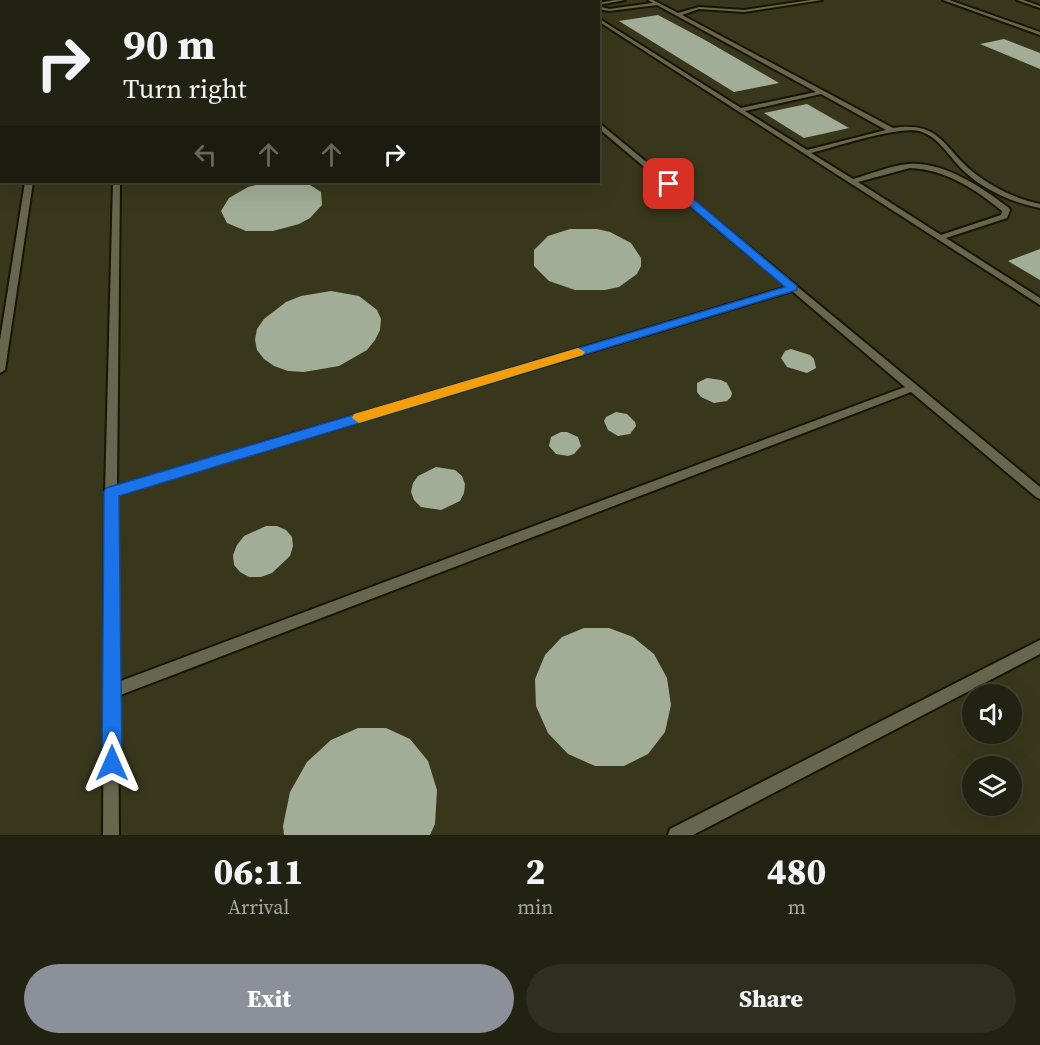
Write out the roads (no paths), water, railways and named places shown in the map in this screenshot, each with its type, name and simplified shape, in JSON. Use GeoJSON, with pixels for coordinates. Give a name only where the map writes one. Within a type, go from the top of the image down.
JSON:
{"type":"FeatureCollection","features":[{"type":"Feature","properties":{"kind":"lane"},"geometry":{"type":"LineString","coordinates":[[600,5],[623,0]]}},
{"type":"Feature","properties":{"kind":"lane"},"geometry":{"type":"LineString","coordinates":[[650,0],[892,130]]}},
{"type":"Feature","properties":{"kind":"lane"},"geometry":{"type":"LineString","coordinates":[[677,15],[699,8],[744,11],[820,0]]}},
{"type":"Feature","properties":{"kind":"lane"},"geometry":{"type":"LineString","coordinates":[[945,0],[1040,34]]}},
{"type":"Feature","properties":{"kind":"lane"},"geometry":{"type":"LineString","coordinates":[[1019,0],[1040,7]]}},
{"type":"Feature","properties":{"kind":"lane"},"geometry":{"type":"LineString","coordinates":[[600,6],[609,10],[658,4]]}},
{"type":"Feature","properties":{"kind":"lane"},"geometry":{"type":"LineString","coordinates":[[600,19],[1040,302]]}},
{"type":"Feature","properties":{"kind":"lane"},"geometry":{"type":"LineString","coordinates":[[740,110],[822,92]]}},
{"type":"Feature","properties":{"kind":"lane"},"geometry":{"type":"LineString","coordinates":[[600,126],[1040,494]]}},
{"type":"Feature","properties":{"kind":"lane"},"geometry":{"type":"LineString","coordinates":[[806,152],[892,130],[917,128],[930,132],[976,177],[1021,201],[1040,206]]}},
{"type":"Feature","properties":{"kind":"lane"},"geometry":{"type":"LineString","coordinates":[[852,182],[910,166],[926,166],[986,195],[1006,210],[1004,216],[939,238]]}},
{"type":"Feature","properties":{"kind":"lane"},"geometry":{"type":"LineString","coordinates":[[0,370],[29,183]]}},
{"type":"Feature","properties":{"kind":"lane"},"geometry":{"type":"LineString","coordinates":[[111,835],[111,492],[116,183]]}},
{"type":"Feature","properties":{"kind":"lane"},"geometry":{"type":"LineString","coordinates":[[111,492],[793,288]]}},
{"type":"Feature","properties":{"kind":"lane"},"geometry":{"type":"LineString","coordinates":[[112,691],[912,388]]}},
{"type":"Feature","properties":{"kind":"lane"},"geometry":{"type":"LineString","coordinates":[[676,835],[1040,647]]}}]}
